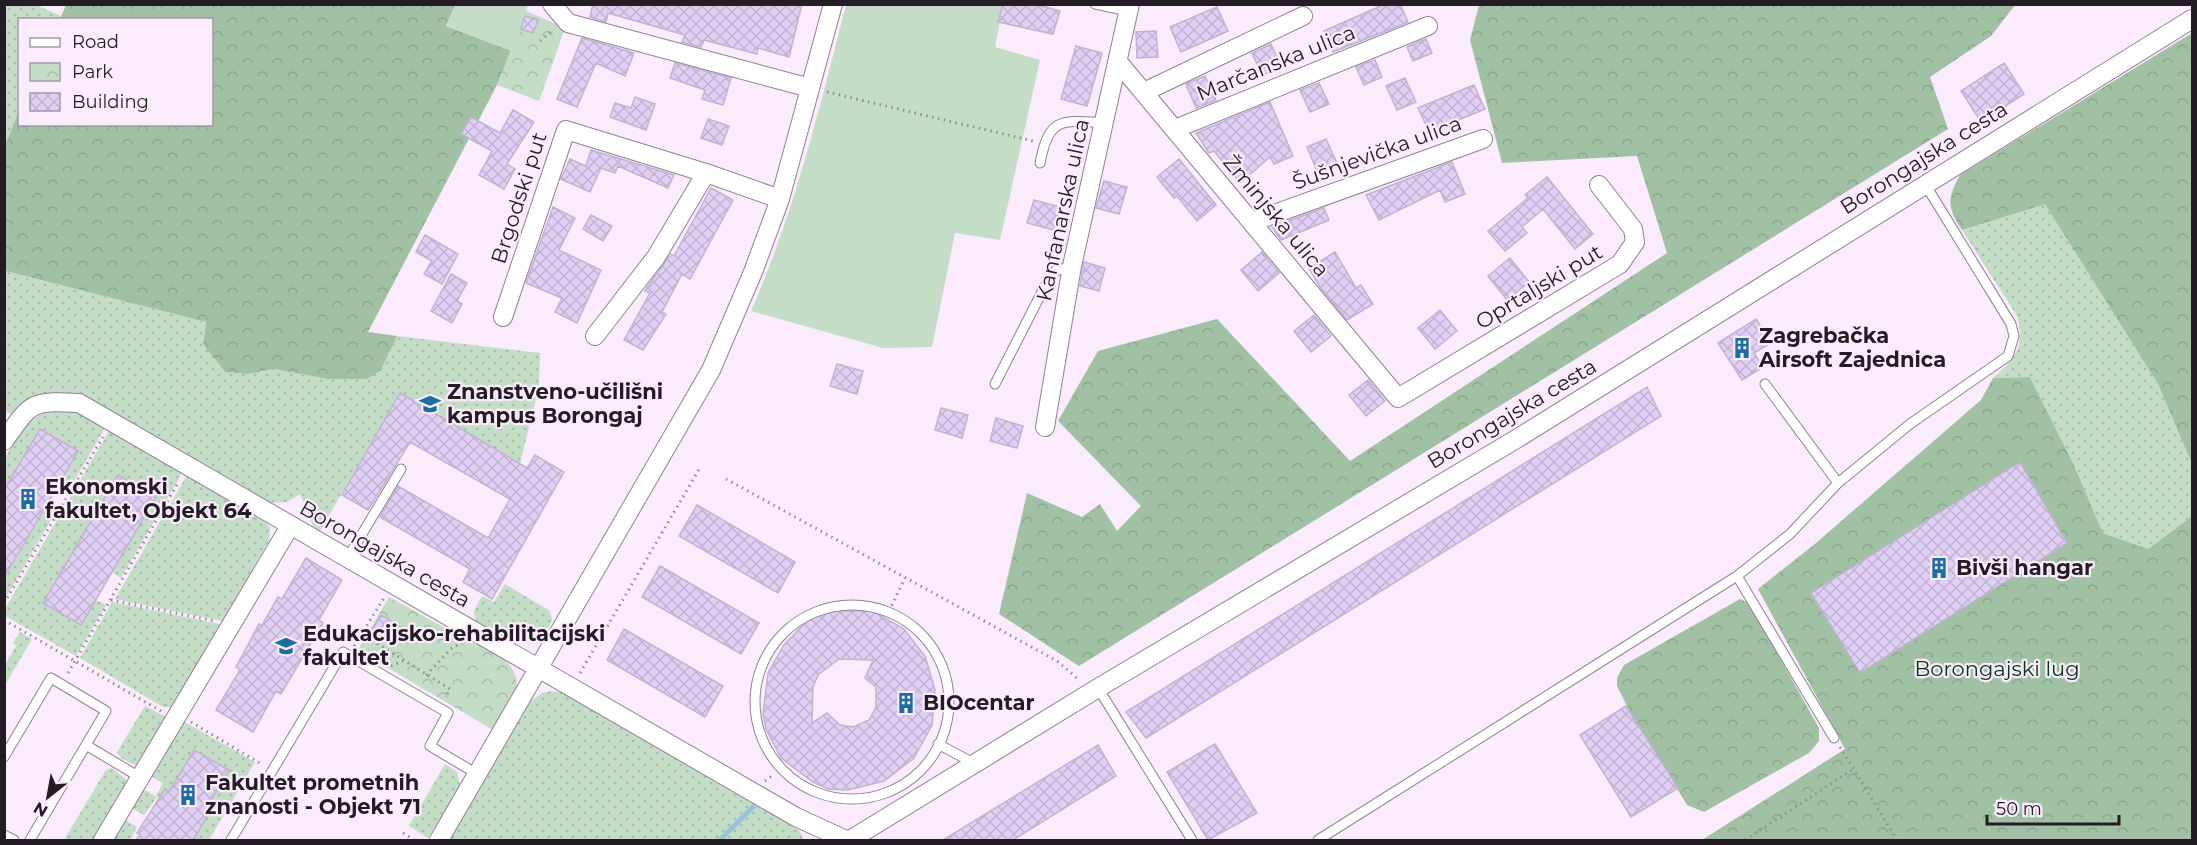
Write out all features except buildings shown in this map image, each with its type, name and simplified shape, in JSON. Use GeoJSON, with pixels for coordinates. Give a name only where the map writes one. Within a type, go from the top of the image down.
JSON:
{"type":"FeatureCollection","features":[{"type":"Feature","properties":{"kind":"street"},"geometry":{"type":"LineString","coordinates":[[552,4],[568,23],[810,88]]}},
{"type":"Feature","properties":{"kind":"street"},"geometry":{"type":"LineString","coordinates":[[439,840],[711,370],[753,272],[780,200],[833,4]]}},
{"type":"Feature","properties":{"kind":"street","name":"Kanfanarska ulica"},"geometry":{"type":"LineString","coordinates":[[1045,427],[1072,266],[1130,8]]}},
{"type":"Feature","properties":{"kind":"street"},"geometry":{"type":"LineString","coordinates":[[1144,92],[1303,16]]}},
{"type":"Feature","properties":{"kind":"street","name":"Borongajska cesta"},"geometry":{"type":"LineString","coordinates":[[7,430],[40,402],[79,403],[796,817],[848,840],[1518,438],[2193,19]]}},
{"type":"Feature","properties":{"kind":"street","name":"Marčanska ulica"},"geometry":{"type":"LineString","coordinates":[[1175,129],[1428,26]]}},
{"type":"Feature","properties":{"kind":"street","name":"Žminjska ulica"},"geometry":{"type":"LineString","coordinates":[[1119,63],[1398,398]]}},
{"type":"Feature","properties":{"kind":"street","name":"Brgodski put"},"geometry":{"type":"LineString","coordinates":[[503,317],[566,130],[706,173]]}},
{"type":"Feature","properties":{"kind":"street","name":"Šušnjevička ulica"},"geometry":{"type":"LineString","coordinates":[[1252,222],[1483,139]]}},
{"type":"Feature","properties":{"kind":"street"},"geometry":{"type":"LineString","coordinates":[[595,336],[656,257],[706,173],[780,200]]}},
{"type":"Feature","properties":{"kind":"street","name":"Oprtaljski put"},"geometry":{"type":"LineString","coordinates":[[1398,398],[1620,264],[1635,242],[1634,229],[1599,185]]}},
{"type":"Feature","properties":{"kind":"street"},"geometry":{"type":"LineString","coordinates":[[103,840],[290,526]]}},
{"type":"Feature","properties":{"kind":"lane"},"geometry":{"type":"LineString","coordinates":[[1095,4],[1130,8]]}},
{"type":"Feature","properties":{"kind":"lane"},"geometry":{"type":"LineString","coordinates":[[1040,163],[1044,144],[1051,129],[1060,122],[1104,123]]}},
{"type":"Feature","properties":{"kind":"lane"},"geometry":{"type":"LineString","coordinates":[[1318,840],[1737,576],[1790,534],[1838,483],[1910,424],[2002,361],[2013,347],[2012,324],[1998,298],[1925,184]]}},
{"type":"Feature","properties":{"kind":"lane"},"geometry":{"type":"LineString","coordinates":[[995,384],[1055,271],[1072,266]]}},
{"type":"Feature","properties":{"kind":"lane"},"geometry":{"type":"LineString","coordinates":[[1764,384],[1838,483]]}},
{"type":"Feature","properties":{"kind":"lane"},"geometry":{"type":"LineString","coordinates":[[347,559],[400,469]]}},
{"type":"Feature","properties":{"kind":"lane"},"geometry":{"type":"LineString","coordinates":[[1737,576],[1834,738]]}},
{"type":"Feature","properties":{"kind":"lane"},"geometry":{"type":"LineString","coordinates":[[854,603],[889,611],[906,619],[925,637],[940,660],[946,684],[947,714],[938,744],[922,768],[908,782],[889,792],[859,799],[837,800],[802,788],[777,767],[759,731],[755,703],[758,680],[768,654],[780,636],[812,614],[854,603]]}},
{"type":"Feature","properties":{"kind":"lane"},"geometry":{"type":"LineString","coordinates":[[231,840],[343,652],[448,713],[430,746],[477,774]]}},
{"type":"Feature","properties":{"kind":"lane"},"geometry":{"type":"LineString","coordinates":[[4,757],[51,678],[106,711],[30,840]]}},
{"type":"Feature","properties":{"kind":"lane"},"geometry":{"type":"LineString","coordinates":[[1094,691],[1192,840]]}},
{"type":"Feature","properties":{"kind":"lane"},"geometry":{"type":"LineString","coordinates":[[938,744],[966,759],[972,766]]}},
{"type":"Feature","properties":{"kind":"lane"},"geometry":{"type":"LineString","coordinates":[[86,745],[141,778]]}},
{"type":"Feature","properties":{"kind":"lane"},"geometry":{"type":"LineString","coordinates":[[4,835],[14,840]]}},
{"type":"Feature","properties":{"kind":"path"},"geometry":{"type":"LineString","coordinates":[[810,88],[1044,144]]}},
{"type":"Feature","properties":{"kind":"path"},"geometry":{"type":"LineString","coordinates":[[4,603],[112,422]]}},
{"type":"Feature","properties":{"kind":"path"},"geometry":{"type":"LineString","coordinates":[[61,685],[188,466]]}},
{"type":"Feature","properties":{"kind":"path"},"geometry":{"type":"LineString","coordinates":[[577,678],[701,466]]}},
{"type":"Feature","properties":{"kind":"path"},"geometry":{"type":"LineString","coordinates":[[726,480],[1057,661],[1094,691]]}},
{"type":"Feature","properties":{"kind":"path"},"geometry":{"type":"LineString","coordinates":[[889,611],[905,578]]}},
{"type":"Feature","properties":{"kind":"path"},"geometry":{"type":"LineString","coordinates":[[349,655],[387,592]]}},
{"type":"Feature","properties":{"kind":"path"},"geometry":{"type":"LineString","coordinates":[[111,600],[232,624]]}},
{"type":"Feature","properties":{"kind":"path"},"geometry":{"type":"LineString","coordinates":[[4,620],[272,770]]}},
{"type":"Feature","properties":{"kind":"path"},"geometry":{"type":"LineString","coordinates":[[426,675],[452,648],[479,633]]}},
{"type":"Feature","properties":{"kind":"path"},"geometry":{"type":"LineString","coordinates":[[362,634],[450,689],[438,708]]}},
{"type":"Feature","properties":{"kind":"path"},"geometry":{"type":"LineString","coordinates":[[1834,738],[1855,768],[1897,840]]}},
{"type":"Feature","properties":{"kind":"path"},"geometry":{"type":"LineString","coordinates":[[1745,840],[1855,768]]}},
{"type":"Feature","properties":{"kind":"path"},"geometry":{"type":"LineString","coordinates":[[770,790],[760,784],[773,775]]}},
{"type":"Feature","properties":{"kind":"path"},"geometry":{"type":"LineString","coordinates":[[403,833],[414,840]]}},
{"type":"Feature","properties":{"kind":"green space"},"geometry":{"type":"Polygon","coordinates":[[[455,4],[528,5],[512,51],[446,26],[455,4]]]}},
{"type":"Feature","properties":{"kind":"green space"},"geometry":{"type":"Polygon","coordinates":[[[5,5],[36,5],[61,16],[60,18],[18,18],[18,113],[5,145],[5,5]]]}},
{"type":"Feature","properties":{"kind":"green space"},"geometry":{"type":"Polygon","coordinates":[[[66,5],[455,5],[446,26],[512,51],[497,85],[368,332],[397,336],[381,370],[367,379],[327,379],[274,369],[248,374],[225,372],[203,344],[206,322],[5,271],[5,145],[18,113],[18,126],[213,126],[213,18],[60,18],[66,5]]]}},
{"type":"Feature","properties":{"kind":"green space"},"geometry":{"type":"Polygon","coordinates":[[[846,5],[1003,5],[995,47],[1040,60],[1000,240],[955,233],[932,347],[883,348],[751,311],[781,236],[793,198],[816,122],[846,5]]]}},
{"type":"Feature","properties":{"kind":"green space"},"geometry":{"type":"Polygon","coordinates":[[[1479,5],[2015,5],[1991,36],[1930,77],[1948,129],[1079,666],[999,614],[1027,493],[1082,517],[1100,504],[1117,531],[1141,506],[1058,421],[1098,351],[1217,319],[1350,461],[1667,253],[1637,156],[1502,163],[1470,40],[1479,5]]]}},
{"type":"Feature","properties":{"kind":"green space"},"geometry":{"type":"Polygon","coordinates":[[[526,11],[565,28],[539,101],[497,85],[526,11]]]}},
{"type":"Feature","properties":{"kind":"green space"},"geometry":{"type":"Polygon","coordinates":[[[2192,33],[2192,464],[2158,384],[2045,204],[1962,230],[1950,203],[1960,175],[2192,33]]]}},
{"type":"Feature","properties":{"kind":"green space"},"geometry":{"type":"Polygon","coordinates":[[[2045,203],[2158,384],[2192,464],[2192,516],[2148,549],[2103,533],[2073,463],[2030,377],[1993,378],[2007,365],[2016,352],[2020,336],[2017,316],[1962,230],[2045,203]]]}},
{"type":"Feature","properties":{"kind":"green space"},"geometry":{"type":"Polygon","coordinates":[[[4,271],[206,322],[203,344],[225,372],[248,374],[274,369],[327,379],[381,370],[397,336],[540,353],[539,386],[520,464],[400,393],[320,531],[313,526],[300,494],[287,502],[269,503],[79,396],[50,394],[36,399],[12,415],[5,411],[4,271]]]}},
{"type":"Feature","properties":{"kind":"green space","name":"Borongajski lug"},"geometry":{"type":"Polygon","coordinates":[[[2030,377],[2073,463],[2103,533],[2148,549],[2192,516],[2192,840],[1702,840],[1845,749],[1758,589],[1816,543],[1981,400],[1993,378],[2030,377]]]}},
{"type":"Feature","properties":{"kind":"green space"},"geometry":{"type":"Polygon","coordinates":[[[70,409],[105,428],[71,486],[61,480],[78,451],[40,429],[5,490],[5,458],[21,430],[44,411],[70,409]]]}},
{"type":"Feature","properties":{"kind":"green space"},"geometry":{"type":"Polygon","coordinates":[[[109,431],[182,473],[121,578],[112,572],[156,497],[118,475],[81,625],[96,600],[106,605],[76,656],[5,616],[5,609],[109,431]]]}},
{"type":"Feature","properties":{"kind":"green space"},"geometry":{"type":"Polygon","coordinates":[[[187,475],[263,519],[270,527],[269,541],[222,621],[115,599],[187,475]]]}},
{"type":"Feature","properties":{"kind":"green space"},"geometry":{"type":"Polygon","coordinates":[[[46,507],[55,513],[5,599],[5,578],[46,507]]]}},
{"type":"Feature","properties":{"kind":"green space"},"geometry":{"type":"Polygon","coordinates":[[[505,584],[550,611],[552,620],[546,632],[537,639],[528,642],[506,638],[475,620],[474,611],[482,596],[494,602],[505,584]]]}},
{"type":"Feature","properties":{"kind":"green space"},"geometry":{"type":"Polygon","coordinates":[[[389,597],[445,628],[447,624],[481,642],[512,668],[516,679],[516,690],[509,706],[493,730],[358,650],[389,597]]]}},
{"type":"Feature","properties":{"kind":"green space"},"geometry":{"type":"Polygon","coordinates":[[[1740,599],[1749,603],[1819,728],[1819,741],[1809,753],[1704,812],[1687,805],[1629,710],[1617,686],[1617,678],[1624,665],[1740,599]]]}},
{"type":"Feature","properties":{"kind":"green space"},"geometry":{"type":"Polygon","coordinates":[[[112,602],[220,624],[172,707],[163,707],[80,658],[112,602]]]}},
{"type":"Feature","properties":{"kind":"green space"},"geometry":{"type":"Polygon","coordinates":[[[20,632],[32,639],[5,685],[5,665],[16,646],[13,643],[20,632]]]}},
{"type":"Feature","properties":{"kind":"green space"},"geometry":{"type":"Polygon","coordinates":[[[550,691],[567,693],[790,823],[799,830],[804,840],[446,840],[528,703],[542,693],[550,691]]]}},
{"type":"Feature","properties":{"kind":"green space"},"geometry":{"type":"Polygon","coordinates":[[[145,706],[166,717],[137,766],[121,758],[117,752],[145,706]]]}},
{"type":"Feature","properties":{"kind":"green space"},"geometry":{"type":"Polygon","coordinates":[[[183,721],[255,762],[209,840],[193,840],[208,815],[204,812],[229,770],[194,750],[169,792],[165,790],[160,798],[156,796],[163,783],[151,776],[183,721]]]}},
{"type":"Feature","properties":{"kind":"green space"},"geometry":{"type":"Polygon","coordinates":[[[445,764],[457,772],[460,786],[428,838],[409,826],[445,764]]]}},
{"type":"Feature","properties":{"kind":"green space"},"geometry":{"type":"Polygon","coordinates":[[[112,768],[129,782],[94,840],[64,840],[106,770],[112,768]]]}},
{"type":"Feature","properties":{"kind":"green space"},"geometry":{"type":"Polygon","coordinates":[[[143,789],[157,797],[144,815],[132,808],[143,789]]]}},
{"type":"Feature","properties":{"kind":"green space"},"geometry":{"type":"Polygon","coordinates":[[[124,819],[137,827],[130,840],[111,840],[124,819]]]}},
{"type":"Feature","properties":{"kind":"waterway"},"geometry":{"type":"LineString","coordinates":[[720,840],[755,805]]}},
{"type":"Feature","properties":{"kind":"place","name":"Zagrebačka Airsoft Zajednica"},"geometry":{"type":"Point","coordinates":[1742,348]}},
{"type":"Feature","properties":{"kind":"place","name":"Znanstveno-učilišni kampus Borongaj"},"geometry":{"type":"Point","coordinates":[430,404]}},
{"type":"Feature","properties":{"kind":"place","name":"Ekonomski fakultet, Objekt 64"},"geometry":{"type":"Point","coordinates":[28,499]}},
{"type":"Feature","properties":{"kind":"place","name":"Bivši hangar"},"geometry":{"type":"Point","coordinates":[1939,568]}},
{"type":"Feature","properties":{"kind":"place","name":"Edukacijsko-rehabilitacijski fakultet"},"geometry":{"type":"Point","coordinates":[286,646]}},
{"type":"Feature","properties":{"kind":"place","name":"BIOcentar"},"geometry":{"type":"Point","coordinates":[906,703]}},
{"type":"Feature","properties":{"kind":"place","name":"Fakultet prometnih znanosti - Objekt 71"},"geometry":{"type":"Point","coordinates":[188,795]}}]}
